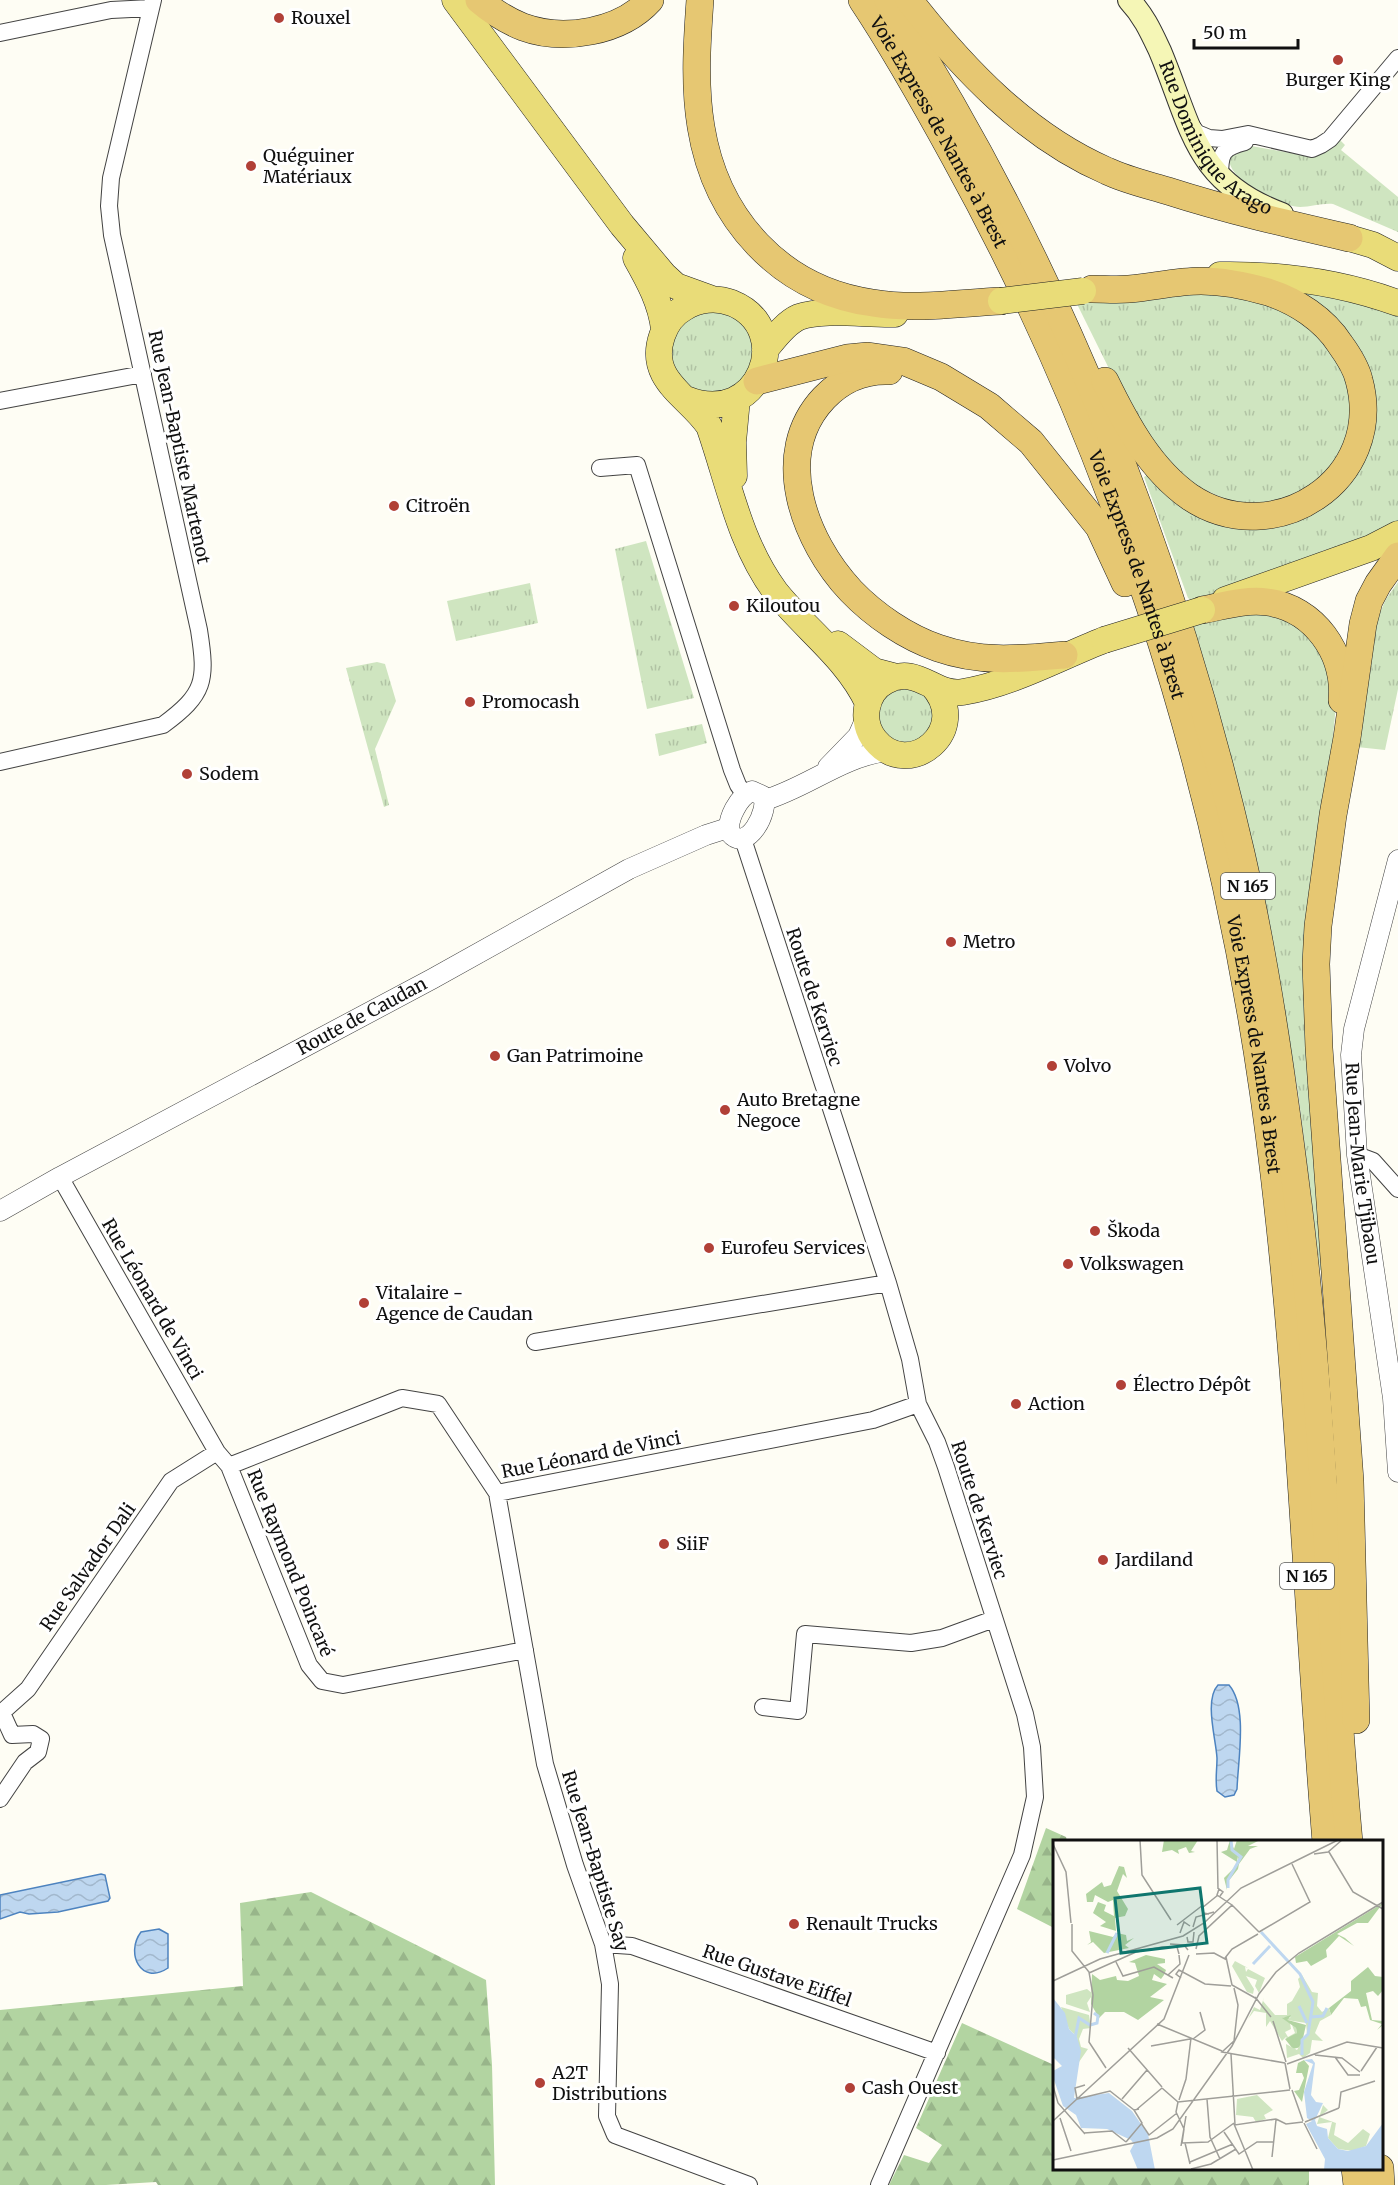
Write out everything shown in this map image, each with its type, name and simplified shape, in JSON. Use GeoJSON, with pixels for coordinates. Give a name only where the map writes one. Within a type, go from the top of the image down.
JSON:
{"type":"FeatureCollection","features":[{"type":"Feature","properties":{"kind":"highway"},"geometry":{"type":"LineString","coordinates":[[480,0],[504,17],[524,27],[542,32],[566,34],[592,31],[616,24],[631,16],[650,0]]}},
{"type":"Feature","properties":{"kind":"highway"},"geometry":{"type":"LineString","coordinates":[[700,0],[696,62],[697,94],[701,128],[709,161],[722,195],[742,227],[768,256],[806,282],[838,295],[873,303],[931,305],[1001,301]]}},
{"type":"Feature","properties":{"kind":"highway","name":"Voie Express de Nantes à Brest"},"geometry":{"type":"LineString","coordinates":[[862,0],[920,93],[1000,241],[1031,305],[1105,481],[1152,611],[1175,684],[1215,836],[1242,964],[1264,1094],[1288,1310],[1326,1840]]}},
{"type":"Feature","properties":{"kind":"highway","name":"Voie Express de Nantes à Brest"},"geometry":{"type":"LineString","coordinates":[[888,0],[940,86],[1023,242],[1060,318],[1096,401],[1162,575],[1197,685],[1227,796],[1256,923],[1284,1096],[1305,1271],[1349,1840]]}},
{"type":"Feature","properties":{"kind":"highway"},"geometry":{"type":"LineString","coordinates":[[909,0],[960,61],[1006,106],[1053,141],[1107,171],[1228,210],[1361,242]]}},
{"type":"Feature","properties":{"kind":"highway"},"geometry":{"type":"LineString","coordinates":[[1023,242],[1049,267],[1119,411],[1154,465],[1191,497],[1216,510],[1232,515],[1253,517],[1274,515],[1308,503],[1327,489],[1340,475],[1359,440],[1363,418],[1361,390],[1359,379],[1349,357],[1335,335],[1317,318],[1297,304],[1241,285],[1202,281],[1126,289],[1088,290]]}},
{"type":"Feature","properties":{"kind":"highway"},"geometry":{"type":"LineString","coordinates":[[757,381],[847,357],[884,357],[926,369],[966,391],[1011,423],[1031,442],[1099,527]]}},
{"type":"Feature","properties":{"kind":"highway"},"geometry":{"type":"LineString","coordinates":[[1064,656],[990,660],[959,655],[913,638],[869,608],[834,570],[809,523],[800,499],[795,474],[797,452],[803,430],[814,408],[833,388],[855,375],[875,370],[921,375],[985,412],[1007,428],[1099,527]]}},
{"type":"Feature","properties":{"kind":"highway","name":"N 165"},"geometry":{"type":"LineString","coordinates":[[1099,527],[1127,587],[1150,652],[1169,711],[1200,837],[1227,965],[1241,1048],[1274,1277],[1288,1310]]}},
{"type":"Feature","properties":{"kind":"highway"},"geometry":{"type":"LineString","coordinates":[[1359,1840],[1350,1481],[1317,1007],[1318,926],[1363,624],[1378,584],[1398,556]]}},
{"type":"Feature","properties":{"kind":"highway"},"geometry":{"type":"LineString","coordinates":[[1202,610],[1247,602],[1282,605],[1296,610],[1312,621],[1323,633],[1333,650],[1340,673],[1342,695],[1333,815]]}},
{"type":"Feature","properties":{"kind":"highway"},"geometry":{"type":"LineString","coordinates":[[1355,2170],[1357,2185]]}},
{"type":"Feature","properties":{"kind":"highway"},"geometry":{"type":"LineString","coordinates":[[1380,2170],[1381,2185]]}},
{"type":"Feature","properties":{"kind":"main road"},"geometry":{"type":"LineString","coordinates":[[446,0],[637,259],[662,314],[664,329],[659,349],[661,368],[671,386],[701,414],[709,426],[737,517],[761,568],[789,607],[850,673],[867,710],[870,734],[881,747],[905,755],[914,754],[930,747],[941,734],[946,717],[945,708],[932,685]]}},
{"type":"Feature","properties":{"kind":"main road"},"geometry":{"type":"LineString","coordinates":[[455,0],[616,216],[664,275],[676,286],[712,299],[732,303],[749,314],[760,330],[765,350],[764,361],[757,381],[748,391],[725,404],[712,406],[686,399]]}},
{"type":"Feature","properties":{"kind":"main road","name":"Rue Dominique Arago"},"geometry":{"type":"LineString","coordinates":[[1129,0],[1147,21],[1195,142],[1220,177],[1241,194],[1266,208],[1361,242]]}},
{"type":"Feature","properties":{"kind":"main road"},"geometry":{"type":"LineString","coordinates":[[1361,242],[1398,258]]}},
{"type":"Feature","properties":{"kind":"main road"},"geometry":{"type":"LineString","coordinates":[[765,350],[786,326],[798,318],[818,313],[922,314],[961,310],[1001,301],[1088,290],[1126,280],[1169,276],[1253,274],[1297,277],[1398,303]]}},
{"type":"Feature","properties":{"kind":"main road"},"geometry":{"type":"LineString","coordinates":[[664,329],[679,311],[700,300],[712,299]]}},
{"type":"Feature","properties":{"kind":"main road"},"geometry":{"type":"LineString","coordinates":[[737,399],[733,459],[736,485],[744,514],[768,564],[781,584],[820,629],[874,671],[897,677],[915,676],[949,693],[1003,682],[1104,640],[1202,610],[1244,592],[1371,549],[1398,534]]}},
{"type":"Feature","properties":{"kind":"main road"},"geometry":{"type":"LineString","coordinates":[[867,710],[881,685],[897,677]]}},
{"type":"Feature","properties":{"kind":"street"},"geometry":{"type":"LineString","coordinates":[[0,33],[152,4]]}},
{"type":"Feature","properties":{"kind":"street","name":"Rue Jean-Baptiste Martenot"},"geometry":{"type":"LineString","coordinates":[[0,762],[164,725],[182,711],[198,692],[204,664],[199,630],[112,235],[111,178],[152,4]]}},
{"type":"Feature","properties":{"kind":"street"},"geometry":{"type":"LineString","coordinates":[[1220,177],[1220,163],[1223,153],[1229,146],[1248,141],[1312,149],[1322,145],[1330,139],[1398,58]]}},
{"type":"Feature","properties":{"kind":"street"},"geometry":{"type":"LineString","coordinates":[[1184,116],[1197,133],[1209,138],[1222,139],[1248,134],[1294,146]]}},
{"type":"Feature","properties":{"kind":"street"},"geometry":{"type":"LineString","coordinates":[[0,401],[143,374]]}},
{"type":"Feature","properties":{"kind":"street"},"geometry":{"type":"LineString","coordinates":[[600,468],[637,465],[728,760],[744,796],[739,829]]}},
{"type":"Feature","properties":{"kind":"street"},"geometry":{"type":"LineString","coordinates":[[822,773],[858,736],[867,710]]}},
{"type":"Feature","properties":{"kind":"street"},"geometry":{"type":"LineString","coordinates":[[739,829],[765,805],[822,773],[876,753],[888,751]]}},
{"type":"Feature","properties":{"kind":"street"},"geometry":{"type":"LineString","coordinates":[[744,796],[757,791],[765,805]]}},
{"type":"Feature","properties":{"kind":"street","name":"Route de Caudan"},"geometry":{"type":"LineString","coordinates":[[0,1211],[432,979],[629,869],[713,832],[739,829]]}},
{"type":"Feature","properties":{"kind":"street","name":"Route de Kerviec"},"geometry":{"type":"LineString","coordinates":[[739,829],[888,1283],[910,1359],[918,1404],[937,1442],[1025,1714],[1032,1747],[1035,1797],[1022,1855],[879,2185]]}},
{"type":"Feature","properties":{"kind":"street","name":"Rue Jean-Marie Tjibaou"},"geometry":{"type":"LineString","coordinates":[[1398,860],[1354,1029],[1351,1055],[1356,1155],[1392,1389],[1398,1473]]}},
{"type":"Feature","properties":{"kind":"street"},"geometry":{"type":"LineString","coordinates":[[1356,1155],[1373,1161],[1398,1189]]}},
{"type":"Feature","properties":{"kind":"street","name":"Rue Léonard de Vinci"},"geometry":{"type":"LineString","coordinates":[[60,1177],[217,1452],[230,1466],[402,1398],[438,1404],[497,1493],[873,1420],[918,1404]]}},
{"type":"Feature","properties":{"kind":"street"},"geometry":{"type":"LineString","coordinates":[[535,1342],[888,1283]]}},
{"type":"Feature","properties":{"kind":"street","name":"Rue Salvador Dali"},"geometry":{"type":"LineString","coordinates":[[1,1713],[28,1689],[171,1481],[217,1452]]}},
{"type":"Feature","properties":{"kind":"street","name":"Rue Raymond Poincaré"},"geometry":{"type":"LineString","coordinates":[[230,1466],[309,1665],[322,1681],[343,1685],[525,1650]]}},
{"type":"Feature","properties":{"kind":"street","name":"Rue Jean-Baptiste Say"},"geometry":{"type":"LineString","coordinates":[[497,1493],[544,1764],[575,1865],[603,1944],[610,1984],[607,2116],[615,2135],[749,2185]]}},
{"type":"Feature","properties":{"kind":"street"},"geometry":{"type":"LineString","coordinates":[[763,1707],[798,1712],[805,1634],[911,1643],[942,1638],[994,1619]]}},
{"type":"Feature","properties":{"kind":"street"},"geometry":{"type":"LineString","coordinates":[[0,1799],[25,1762],[38,1752],[41,1739],[33,1734],[12,1735],[1,1713]]}},
{"type":"Feature","properties":{"kind":"street","name":"Rue Gustave Eiffel"},"geometry":{"type":"LineString","coordinates":[[603,1944],[632,1946],[937,2053]]}},
{"type":"Feature","properties":{"kind":"green space"},"geometry":{"type":"Polygon","coordinates":[[[1340,140],[1345,145],[1341,150],[1398,197],[1398,232],[1333,204],[1300,207],[1268,198],[1236,175],[1229,157],[1246,145],[1301,155],[1327,151],[1340,140]]]}},
{"type":"Feature","properties":{"kind":"green space"},"geometry":{"type":"Polygon","coordinates":[[[1310,288],[1398,316],[1398,523],[1351,543],[1322,551],[1301,567],[1192,601],[1188,598],[1144,477],[1151,473],[1185,503],[1295,521],[1373,410],[1305,297],[1310,288]]]}},
{"type":"Feature","properties":{"kind":"green space"},"geometry":{"type":"Polygon","coordinates":[[[1227,292],[1287,311],[1334,349],[1347,384],[1351,405],[1349,428],[1341,451],[1327,471],[1297,497],[1251,510],[1184,481],[1128,407],[1077,304],[1082,300],[1227,292]]]}},
{"type":"Feature","properties":{"kind":"green space"},"geometry":{"type":"Polygon","coordinates":[[[719,310],[740,320],[751,335],[755,352],[748,375],[724,393],[691,390],[671,366],[671,339],[688,317],[719,310]]]}},
{"type":"Feature","properties":{"kind":"green space"},"geometry":{"type":"Polygon","coordinates":[[[646,541],[694,698],[647,709],[615,549],[646,541]]]}},
{"type":"Feature","properties":{"kind":"green space"},"geometry":{"type":"Polygon","coordinates":[[[1398,582],[1398,689],[1385,750],[1357,747],[1375,624],[1386,599],[1398,582]]]}},
{"type":"Feature","properties":{"kind":"green space"},"geometry":{"type":"Polygon","coordinates":[[[530,583],[538,623],[456,641],[447,601],[530,583]]]}},
{"type":"Feature","properties":{"kind":"green space"},"geometry":{"type":"Polygon","coordinates":[[[1271,610],[1313,634],[1335,686],[1330,772],[1328,1268],[1320,1270],[1298,1092],[1268,919],[1192,624],[1271,610]]]}},
{"type":"Feature","properties":{"kind":"green space"},"geometry":{"type":"Polygon","coordinates":[[[377,662],[385,664],[396,701],[375,749],[389,805],[384,807],[346,668],[377,662]]]}},
{"type":"Feature","properties":{"kind":"green space"},"geometry":{"type":"Polygon","coordinates":[[[912,687],[930,699],[935,721],[919,742],[897,744],[880,729],[877,711],[887,693],[912,687]]]}},
{"type":"Feature","properties":{"kind":"green space"},"geometry":{"type":"Polygon","coordinates":[[[702,724],[707,743],[659,756],[655,734],[702,724]]]}},
{"type":"Feature","properties":{"kind":"green space"},"geometry":{"type":"Polygon","coordinates":[[[1046,1828],[1066,1837],[1067,1840],[1053,1840],[1053,1927],[1017,1909],[1046,1828]]]}},
{"type":"Feature","properties":{"kind":"green space"},"geometry":{"type":"Polygon","coordinates":[[[311,1892],[486,1980],[492,2065],[495,2185],[158,2185],[156,2182],[106,2185],[0,2185],[0,2010],[243,1986],[240,1903],[311,1892]]]}},
{"type":"Feature","properties":{"kind":"green space"},"geometry":{"type":"Polygon","coordinates":[[[962,2023],[1053,2065],[1053,2170],[1309,2170],[1309,2185],[889,2185],[904,2155],[929,2163],[942,2145],[916,2128],[962,2023]]]}},
{"type":"Feature","properties":{"kind":"water"},"geometry":{"type":"Polygon","coordinates":[[[1218,1685],[1229,1685],[1235,1695],[1241,1734],[1237,1789],[1234,1795],[1225,1797],[1217,1791],[1217,1758],[1211,1710],[1214,1692],[1218,1685]]]}},
{"type":"Feature","properties":{"kind":"water"},"geometry":{"type":"Polygon","coordinates":[[[105,1875],[110,1898],[108,1901],[58,1912],[29,1914],[20,1912],[0,1919],[0,1895],[105,1875]]]}},
{"type":"Feature","properties":{"kind":"water"},"geometry":{"type":"Polygon","coordinates":[[[159,1929],[168,1934],[168,1968],[150,1973],[138,1965],[135,1957],[136,1940],[141,1932],[159,1929]]]}},
{"type":"Feature","properties":{"kind":"place","name":"Rouxel"},"geometry":{"type":"Point","coordinates":[279,18]}},
{"type":"Feature","properties":{"kind":"place","name":"Burger King"},"geometry":{"type":"Point","coordinates":[1338,60]}},
{"type":"Feature","properties":{"kind":"place","name":"Quéguiner Matériaux"},"geometry":{"type":"Point","coordinates":[251,166]}},
{"type":"Feature","properties":{"kind":"place","name":"Citroën"},"geometry":{"type":"Point","coordinates":[394,506]}},
{"type":"Feature","properties":{"kind":"place","name":"Kiloutou"},"geometry":{"type":"Point","coordinates":[734,606]}},
{"type":"Feature","properties":{"kind":"place","name":"Promocash"},"geometry":{"type":"Point","coordinates":[470,702]}},
{"type":"Feature","properties":{"kind":"place","name":"Sodem"},"geometry":{"type":"Point","coordinates":[187,774]}},
{"type":"Feature","properties":{"kind":"place","name":"Metro"},"geometry":{"type":"Point","coordinates":[951,942]}},
{"type":"Feature","properties":{"kind":"place","name":"Gan Patrimoine"},"geometry":{"type":"Point","coordinates":[495,1056]}},
{"type":"Feature","properties":{"kind":"place","name":"Volvo"},"geometry":{"type":"Point","coordinates":[1052,1066]}},
{"type":"Feature","properties":{"kind":"place","name":"Auto Bretagne Negoce"},"geometry":{"type":"Point","coordinates":[725,1110]}},
{"type":"Feature","properties":{"kind":"place","name":"Škoda"},"geometry":{"type":"Point","coordinates":[1095,1231]}},
{"type":"Feature","properties":{"kind":"place","name":"Eurofeu Services"},"geometry":{"type":"Point","coordinates":[709,1248]}},
{"type":"Feature","properties":{"kind":"place","name":"Volkswagen"},"geometry":{"type":"Point","coordinates":[1068,1264]}},
{"type":"Feature","properties":{"kind":"place","name":"Vitalaire - Agence de Caudan"},"geometry":{"type":"Point","coordinates":[364,1303]}},
{"type":"Feature","properties":{"kind":"place","name":"Électro Dépôt"},"geometry":{"type":"Point","coordinates":[1121,1385]}},
{"type":"Feature","properties":{"kind":"place","name":"Action"},"geometry":{"type":"Point","coordinates":[1016,1404]}},
{"type":"Feature","properties":{"kind":"place","name":"SiiF"},"geometry":{"type":"Point","coordinates":[664,1544]}},
{"type":"Feature","properties":{"kind":"place","name":"Jardiland"},"geometry":{"type":"Point","coordinates":[1103,1560]}},
{"type":"Feature","properties":{"kind":"place","name":"Renault Trucks"},"geometry":{"type":"Point","coordinates":[794,1924]}},
{"type":"Feature","properties":{"kind":"place","name":"A2T Distributions"},"geometry":{"type":"Point","coordinates":[540,2083]}},
{"type":"Feature","properties":{"kind":"place","name":"Cash Ouest"},"geometry":{"type":"Point","coordinates":[850,2088]}}]}
